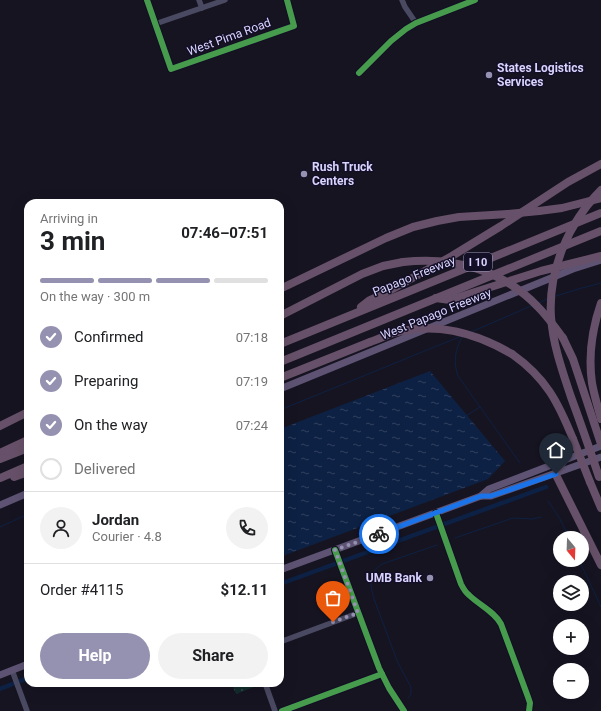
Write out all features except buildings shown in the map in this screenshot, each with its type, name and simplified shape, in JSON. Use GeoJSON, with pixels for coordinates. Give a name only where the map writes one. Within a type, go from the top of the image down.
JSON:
{"type":"FeatureCollection","features":[{"type":"Feature","properties":{"kind":"highway"},"geometry":{"type":"LineString","coordinates":[[354,313],[370,300],[452,256],[568,182],[601,164]]}},
{"type":"Feature","properties":{"kind":"highway"},"geometry":{"type":"LineString","coordinates":[[600,480],[557,354],[552,327],[551,306],[558,261],[566,242],[579,218],[601,190]]}},
{"type":"Feature","properties":{"kind":"highway"},"geometry":{"type":"LineString","coordinates":[[284,287],[386,238],[413,227],[454,218],[562,208],[601,198]]}},
{"type":"Feature","properties":{"kind":"highway","name":"Papago Freeway"},"geometry":{"type":"LineString","coordinates":[[284,342],[601,213]]}},
{"type":"Feature","properties":{"kind":"highway","name":"I 10"},"geometry":{"type":"LineString","coordinates":[[284,360],[601,231]]}},
{"type":"Feature","properties":{"kind":"highway"},"geometry":{"type":"LineString","coordinates":[[436,298],[450,300],[541,271],[601,256]]}},
{"type":"Feature","properties":{"kind":"highway"},"geometry":{"type":"LineString","coordinates":[[284,314],[367,272],[383,266],[403,262],[440,260],[472,266],[490,273],[510,284],[532,301],[543,312],[563,338],[573,359],[601,445]]}},
{"type":"Feature","properties":{"kind":"highway"},"geometry":{"type":"LineString","coordinates":[[601,303],[591,342],[590,368],[594,393],[601,419]]}},
{"type":"Feature","properties":{"kind":"highway"},"geometry":{"type":"LineString","coordinates":[[284,376],[370,342],[402,332],[438,329],[460,332],[482,338],[512,354],[528,366],[550,391],[563,414],[601,508]]}},
{"type":"Feature","properties":{"kind":"highway"},"geometry":{"type":"LineString","coordinates":[[0,426],[24,414]]}},
{"type":"Feature","properties":{"kind":"highway"},"geometry":{"type":"LineString","coordinates":[[0,453],[24,441]]}},
{"type":"Feature","properties":{"kind":"highway"},"geometry":{"type":"LineString","coordinates":[[0,459],[24,450]]}},
{"type":"Feature","properties":{"kind":"highway"},"geometry":{"type":"LineString","coordinates":[[566,459],[557,470],[557,478],[601,564]]}},
{"type":"Feature","properties":{"kind":"highway"},"geometry":{"type":"LineString","coordinates":[[0,478],[24,468]]}},
{"type":"Feature","properties":{"kind":"highway"},"geometry":{"type":"LineString","coordinates":[[0,482],[24,473]]}},
{"type":"Feature","properties":{"kind":"main road","name":"West Papago Freeway"},"geometry":{"type":"LineString","coordinates":[[284,387],[601,260]]}},
{"type":"Feature","properties":{"kind":"main road"},"geometry":{"type":"LineString","coordinates":[[284,569],[481,496],[489,489],[601,445]]}},
{"type":"Feature","properties":{"kind":"main road"},"geometry":{"type":"LineString","coordinates":[[481,496],[491,496],[601,457]]}},
{"type":"Feature","properties":{"kind":"main road"},"geometry":{"type":"LineString","coordinates":[[0,505],[24,495]]}},
{"type":"Feature","properties":{"kind":"main road"},"geometry":{"type":"LineString","coordinates":[[0,675],[24,666]]}},
{"type":"Feature","properties":{"kind":"street"},"geometry":{"type":"LineString","coordinates":[[147,0],[155,24],[225,0]]}},
{"type":"Feature","properties":{"kind":"street"},"geometry":{"type":"LineString","coordinates":[[199,0],[202,8]]}},
{"type":"Feature","properties":{"kind":"street","name":"West Pima Road"},"geometry":{"type":"LineString","coordinates":[[155,24],[171,70],[294,26],[287,0]]}},
{"type":"Feature","properties":{"kind":"street"},"geometry":{"type":"LineString","coordinates":[[402,0],[416,23]]}},
{"type":"Feature","properties":{"kind":"street"},"geometry":{"type":"LineString","coordinates":[[359,73],[398,35],[416,23],[475,0]]}},
{"type":"Feature","properties":{"kind":"street"},"geometry":{"type":"LineString","coordinates":[[436,513],[463,588],[469,595],[496,617],[501,624],[527,693],[530,703],[529,711]]}},
{"type":"Feature","properties":{"kind":"street"},"geometry":{"type":"LineString","coordinates":[[335,550],[382,674],[404,711]]}},
{"type":"Feature","properties":{"kind":"street"},"geometry":{"type":"LineString","coordinates":[[284,641],[358,613]]}},
{"type":"Feature","properties":{"kind":"street"},"geometry":{"type":"LineString","coordinates":[[12,670],[27,711]]}},
{"type":"Feature","properties":{"kind":"street"},"geometry":{"type":"LineString","coordinates":[[282,711],[382,674]]}},
{"type":"Feature","properties":{"kind":"street"},"geometry":{"type":"LineString","coordinates":[[266,687],[275,711]]}},
{"type":"Feature","properties":{"kind":"green space"},"geometry":{"type":"Polygon","coordinates":[[[233,687],[254,687],[236,694],[233,687]]]}},
{"type":"Feature","properties":{"kind":"water"},"geometry":{"type":"Polygon","coordinates":[[[430,371],[505,461],[488,479],[284,556],[284,427],[430,371]]]}},
{"type":"Feature","properties":{"kind":"waterway"},"geometry":{"type":"LineString","coordinates":[[556,296],[601,283]]}},
{"type":"Feature","properties":{"kind":"waterway"},"geometry":{"type":"LineString","coordinates":[[539,303],[547,299]]}},
{"type":"Feature","properties":{"kind":"waterway"},"geometry":{"type":"LineString","coordinates":[[471,332],[531,306]]}},
{"type":"Feature","properties":{"kind":"waterway"},"geometry":{"type":"LineString","coordinates":[[284,408],[459,337]]}},
{"type":"Feature","properties":{"kind":"waterway"},"geometry":{"type":"LineString","coordinates":[[462,337],[456,356],[458,376],[520,463]]}},
{"type":"Feature","properties":{"kind":"waterway"},"geometry":{"type":"LineString","coordinates":[[466,416],[480,407]]}},
{"type":"Feature","properties":{"kind":"waterway"},"geometry":{"type":"LineString","coordinates":[[284,583],[546,487]]}},
{"type":"Feature","properties":{"kind":"waterway"},"geometry":{"type":"LineString","coordinates":[[548,501],[566,531]]}},
{"type":"Feature","properties":{"kind":"waterway"},"geometry":{"type":"LineString","coordinates":[[0,527],[24,516]]}},
{"type":"Feature","properties":{"kind":"waterway"},"geometry":{"type":"LineString","coordinates":[[455,538],[513,518],[533,519],[541,517]]}},
{"type":"Feature","properties":{"kind":"waterway"},"geometry":{"type":"LineString","coordinates":[[408,698],[411,694],[411,687],[398,663],[374,599],[371,579],[374,571],[382,564],[437,545]]}},
{"type":"Feature","properties":{"kind":"waterway"},"geometry":{"type":"LineString","coordinates":[[582,567],[601,607]]}},
{"type":"Feature","properties":{"kind":"waterway"},"geometry":{"type":"LineString","coordinates":[[0,689],[24,680]]}},
{"type":"Feature","properties":{"kind":"cycle path"},"geometry":{"type":"LineString","coordinates":[[147,0],[171,69],[294,26],[287,0]]}},
{"type":"Feature","properties":{"kind":"cycle path"},"geometry":{"type":"LineString","coordinates":[[359,73],[391,41],[406,29],[416,23],[475,0]]}},
{"type":"Feature","properties":{"kind":"cycle path"},"geometry":{"type":"LineString","coordinates":[[436,513],[463,588],[466,593],[494,615],[501,624],[530,703],[529,711]]}},
{"type":"Feature","properties":{"kind":"cycle path"},"geometry":{"type":"LineString","coordinates":[[335,550],[379,668],[389,688],[404,711]]}},
{"type":"Feature","properties":{"kind":"cycle path"},"geometry":{"type":"LineString","coordinates":[[282,711],[382,674]]}},
{"type":"Feature","properties":{"kind":"way so far"},"geometry":{"type":"LineString","coordinates":[[333,622],[358,613],[335,550],[379,534]]}},
{"type":"Feature","properties":{"kind":"place","name":"States Logistics Services"},"geometry":{"type":"Point","coordinates":[489,75]}},
{"type":"Feature","properties":{"kind":"place","name":"Rush Truck Centers"},"geometry":{"type":"Point","coordinates":[304,174]}},
{"type":"Feature","properties":{"kind":"place","name":"UMB Bank"},"geometry":{"type":"Point","coordinates":[430,578]}},
{"type":"Feature","properties":{"kind":"route"},"geometry":{"type":"LineString","coordinates":[[379,534],[481,496],[491,496],[556,474]]}}]}
